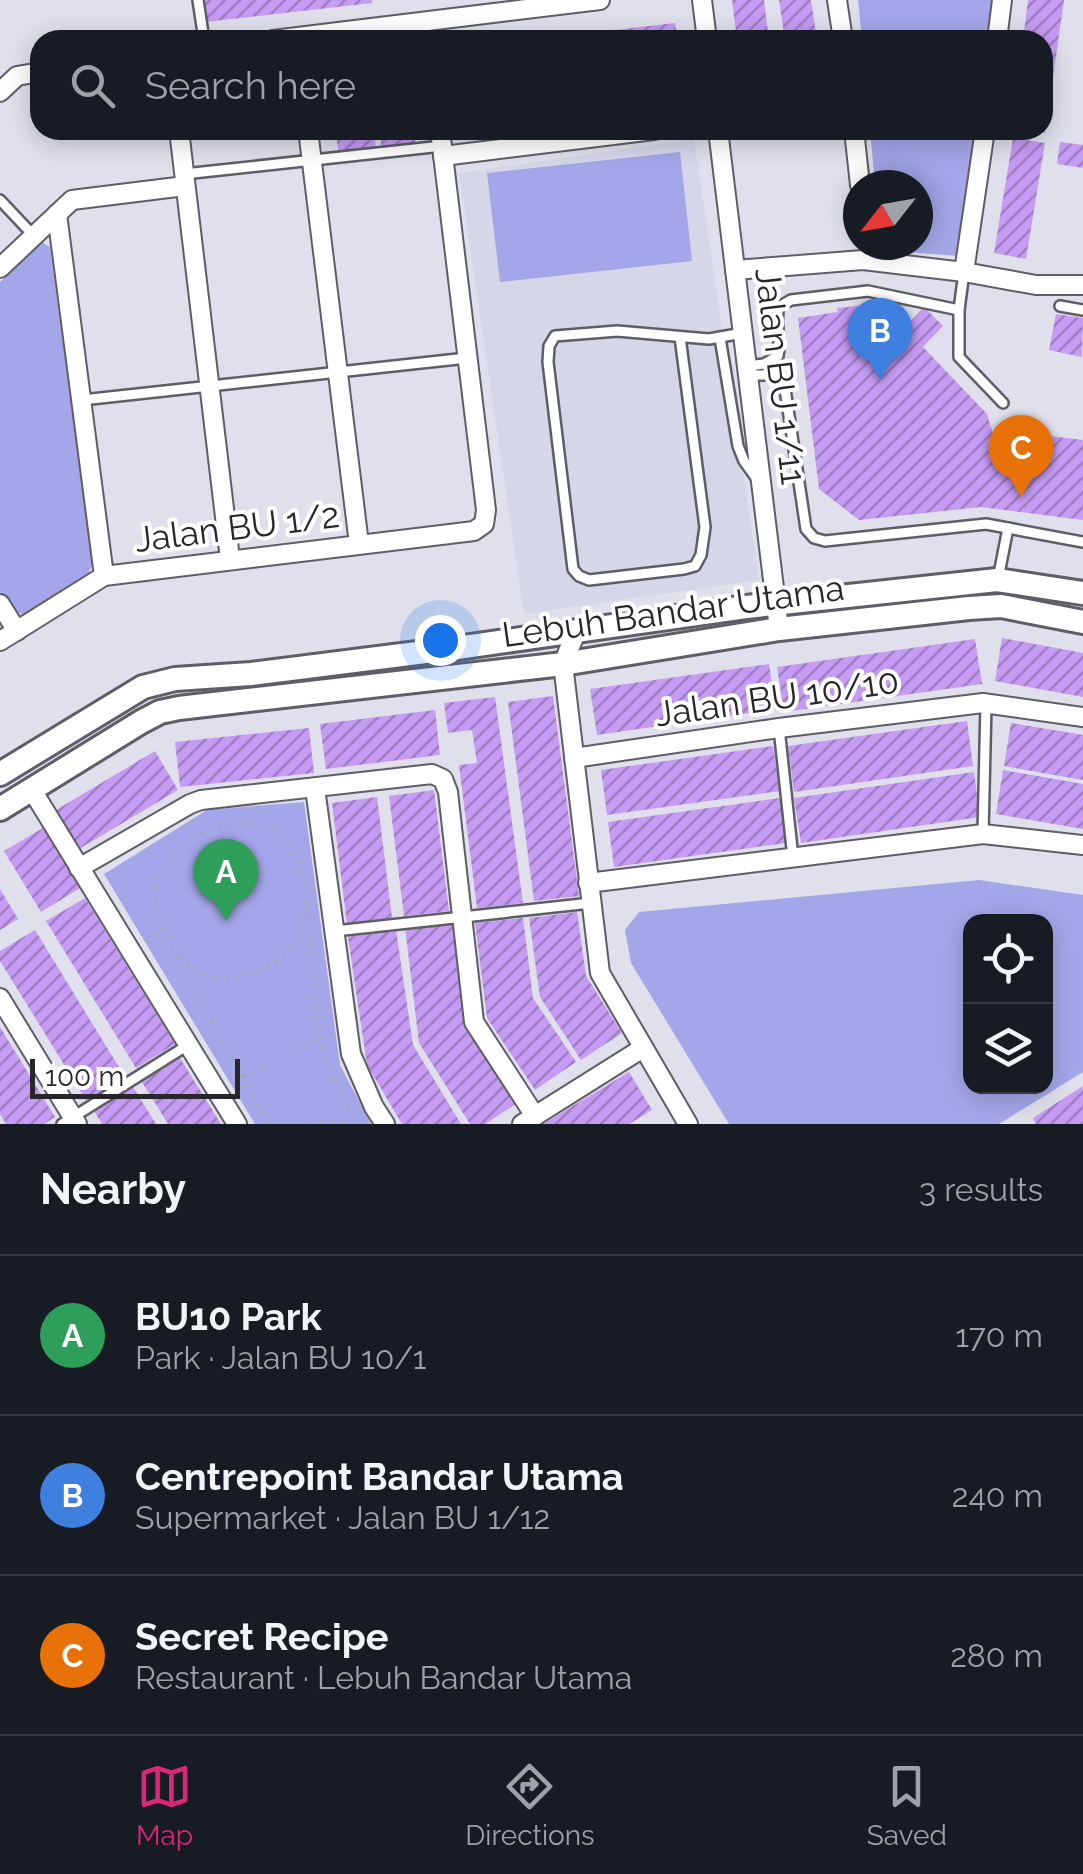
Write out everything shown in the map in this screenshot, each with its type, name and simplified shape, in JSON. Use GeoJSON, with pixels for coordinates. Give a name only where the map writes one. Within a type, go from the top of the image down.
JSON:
{"type":"FeatureCollection","features":[{"type":"Feature","properties":{"kind":"main road","name":"Lebuh Bandar Utama"},"geometry":{"type":"LineString","coordinates":[[0,774],[143,688],[175,679],[251,674],[776,603],[998,580],[1083,593]]}},
{"type":"Feature","properties":{"kind":"main road","name":"Lebuh Bandar Utama"},"geometry":{"type":"LineString","coordinates":[[0,810],[140,722],[179,708],[563,664],[780,629],[1001,606],[1083,622]]}},
{"type":"Feature","properties":{"kind":"street"},"geometry":{"type":"LineString","coordinates":[[433,30],[570,2],[600,0]]}},
{"type":"Feature","properties":{"kind":"street"},"geometry":{"type":"LineString","coordinates":[[702,0],[706,30]]}},
{"type":"Feature","properties":{"kind":"street"},"geometry":{"type":"LineString","coordinates":[[838,0],[842,30]]}},
{"type":"Feature","properties":{"kind":"street"},"geometry":{"type":"LineString","coordinates":[[998,30],[1002,0]]}},
{"type":"Feature","properties":{"kind":"street"},"geometry":{"type":"LineString","coordinates":[[1,86],[30,74]]}},
{"type":"Feature","properties":{"kind":"street"},"geometry":{"type":"LineString","coordinates":[[180,140],[230,559]]}},
{"type":"Feature","properties":{"kind":"street"},"geometry":{"type":"LineString","coordinates":[[309,140],[359,544]]}},
{"type":"Feature","properties":{"kind":"street"},"geometry":{"type":"LineString","coordinates":[[467,358],[441,144],[502,140]]}},
{"type":"Feature","properties":{"kind":"street","name":"Jalan BU 1/11"},"geometry":{"type":"LineString","coordinates":[[719,140],[780,629]]}},
{"type":"Feature","properties":{"kind":"street"},"geometry":{"type":"LineString","coordinates":[[855,140],[858,170]]}},
{"type":"Feature","properties":{"kind":"street"},"geometry":{"type":"LineString","coordinates":[[964,272],[984,140]]}},
{"type":"Feature","properties":{"kind":"street"},"geometry":{"type":"LineString","coordinates":[[0,268],[72,200],[185,180]]}},
{"type":"Feature","properties":{"kind":"street"},"geometry":{"type":"LineString","coordinates":[[57,214],[104,576]]}},
{"type":"Feature","properties":{"kind":"street"},"geometry":{"type":"LineString","coordinates":[[735,270],[843,255]]}},
{"type":"Feature","properties":{"kind":"street"},"geometry":{"type":"LineString","coordinates":[[904,260],[1036,285],[1083,285]]}},
{"type":"Feature","properties":{"kind":"street","name":"Jalan BU 1/2"},"geometry":{"type":"LineString","coordinates":[[0,641],[104,576],[474,532],[484,524],[486,510],[467,358]]}},
{"type":"Feature","properties":{"kind":"street"},"geometry":{"type":"LineString","coordinates":[[0,604],[17,631]]}},
{"type":"Feature","properties":{"kind":"street"},"geometry":{"type":"LineString","coordinates":[[576,632],[563,664],[600,973],[688,1124]]}},
{"type":"Feature","properties":{"kind":"street"},"geometry":{"type":"LineString","coordinates":[[539,637],[563,664]]}},
{"type":"Feature","properties":{"kind":"street","name":"Jalan BU 10/10"},"geometry":{"type":"LineString","coordinates":[[574,758],[779,728],[986,704],[1083,718]]}},
{"type":"Feature","properties":{"kind":"street"},"geometry":{"type":"LineString","coordinates":[[79,868],[200,800],[432,774],[443,779],[448,792],[474,1022],[529,1120],[643,1048]]}},
{"type":"Feature","properties":{"kind":"street"},"geometry":{"type":"LineString","coordinates":[[316,788],[351,1054],[385,1124]]}},
{"type":"Feature","properties":{"kind":"street"},"geometry":{"type":"LineString","coordinates":[[32,790],[237,1124]]}},
{"type":"Feature","properties":{"kind":"street"},"geometry":{"type":"LineString","coordinates":[[588,883],[983,834],[1083,845]]}},
{"type":"Feature","properties":{"kind":"street"},"geometry":{"type":"LineString","coordinates":[[0,998],[71,1122]]}},
{"type":"Feature","properties":{"kind":"lane"},"geometry":{"type":"LineString","coordinates":[[198,0],[202,30]]}},
{"type":"Feature","properties":{"kind":"lane"},"geometry":{"type":"LineString","coordinates":[[185,180],[441,144]]}},
{"type":"Feature","properties":{"kind":"lane"},"geometry":{"type":"LineString","coordinates":[[0,200],[34,236]]}},
{"type":"Feature","properties":{"kind":"lane"},"geometry":{"type":"LineString","coordinates":[[964,272],[959,358],[1003,402]]}},
{"type":"Feature","properties":{"kind":"lane"},"geometry":{"type":"LineString","coordinates":[[748,371],[778,356],[776,318],[779,306],[791,300],[868,291],[959,310]]}},
{"type":"Feature","properties":{"kind":"lane"},"geometry":{"type":"LineString","coordinates":[[1060,306],[1083,310]]}},
{"type":"Feature","properties":{"kind":"lane"},"geometry":{"type":"LineString","coordinates":[[680,336],[704,527],[700,555],[695,566],[684,569],[589,580],[573,570],[548,346],[555,336],[617,331],[720,338],[743,334]]}},
{"type":"Feature","properties":{"kind":"lane"},"geometry":{"type":"LineString","coordinates":[[720,338],[738,446],[762,485]]}},
{"type":"Feature","properties":{"kind":"lane"},"geometry":{"type":"LineString","coordinates":[[81,400],[467,358]]}},
{"type":"Feature","properties":{"kind":"lane"},"geometry":{"type":"LineString","coordinates":[[748,371],[775,375],[785,389],[806,529],[814,538],[826,541],[986,524],[1083,542]]}},
{"type":"Feature","properties":{"kind":"lane"},"geometry":{"type":"LineString","coordinates":[[998,580],[1008,528]]}},
{"type":"Feature","properties":{"kind":"lane"},"geometry":{"type":"LineString","coordinates":[[983,834],[986,704]]}},
{"type":"Feature","properties":{"kind":"lane"},"geometry":{"type":"LineString","coordinates":[[779,728],[793,858]]}},
{"type":"Feature","properties":{"kind":"lane"},"geometry":{"type":"LineString","coordinates":[[334,931],[591,903]]}},
{"type":"Feature","properties":{"kind":"lane"},"geometry":{"type":"LineString","coordinates":[[71,1122],[188,1045]]}},
{"type":"Feature","properties":{"kind":"path"},"geometry":{"type":"LineString","coordinates":[[268,1124],[163,932],[156,902],[166,860],[180,846],[215,827],[235,824],[254,825],[280,837],[298,859],[307,902],[321,1037],[332,1077],[359,1124]]}},
{"type":"Feature","properties":{"kind":"path"},"geometry":{"type":"LineString","coordinates":[[175,952],[199,972],[216,978],[257,973],[288,950],[300,928],[307,902]]}},
{"type":"Feature","properties":{"kind":"path"},"geometry":{"type":"LineString","coordinates":[[131,952],[163,932]]}},
{"type":"Feature","properties":{"kind":"path"},"geometry":{"type":"LineString","coordinates":[[296,1049],[321,1037]]}},
{"type":"Feature","properties":{"kind":"path"},"geometry":{"type":"LineString","coordinates":[[241,1078],[270,1063]]}},
{"type":"Feature","properties":{"kind":"path"},"geometry":{"type":"LineString","coordinates":[[310,1124],[324,1120],[349,1124]]}},
{"type":"Feature","properties":{"kind":"shaded area"},"geometry":{"type":"Polygon","coordinates":[[[858,0],[992,0],[988,30],[861,30],[858,0]]]}},
{"type":"Feature","properties":{"kind":"shaded area"},"geometry":{"type":"Polygon","coordinates":[[[694,140],[759,580],[524,614],[459,173],[694,140]]]}},
{"type":"Feature","properties":{"kind":"shaded area"},"geometry":{"type":"Polygon","coordinates":[[[871,140],[974,140],[959,256],[933,254],[933,170],[874,170],[871,140]]]}},
{"type":"Feature","properties":{"kind":"shaded area"},"geometry":{"type":"Polygon","coordinates":[[[680,152],[692,261],[500,282],[487,173],[680,152]]]}},
{"type":"Feature","properties":{"kind":"shaded area"},"geometry":{"type":"Polygon","coordinates":[[[41,242],[50,247],[93,564],[87,576],[30,615],[13,612],[0,592],[0,282],[41,242]]]}},
{"type":"Feature","properties":{"kind":"shaded area"},"geometry":{"type":"Polygon","coordinates":[[[304,802],[340,1065],[371,1124],[255,1124],[104,874],[207,810],[304,802]]]}},
{"type":"Feature","properties":{"kind":"shaded area"},"geometry":{"type":"Polygon","coordinates":[[[979,880],[1083,895],[1083,1072],[1053,1091],[1053,914],[963,914],[963,1094],[1047,1094],[999,1124],[729,1124],[631,963],[625,930],[639,912],[979,880]]]}},
{"type":"Feature","properties":{"kind":"building"},"geometry":{"type":"Polygon","coordinates":[[[203,0],[372,0],[372,3],[206,22],[203,0]]]}},
{"type":"Feature","properties":{"kind":"building"},"geometry":{"type":"Polygon","coordinates":[[[732,0],[764,0],[768,30],[736,30],[732,0]]]}},
{"type":"Feature","properties":{"kind":"building"},"geometry":{"type":"Polygon","coordinates":[[[779,0],[811,0],[816,30],[784,30],[779,0]]]}},
{"type":"Feature","properties":{"kind":"building"},"geometry":{"type":"Polygon","coordinates":[[[1028,0],[1064,0],[1053,77],[1053,30],[1024,30],[1028,0]]]}},
{"type":"Feature","properties":{"kind":"building"},"geometry":{"type":"Polygon","coordinates":[[[675,23],[676,30],[614,30],[675,23]]]}},
{"type":"Feature","properties":{"kind":"building"},"geometry":{"type":"Polygon","coordinates":[[[337,140],[375,140],[376,150],[339,155],[337,140]]]}},
{"type":"Feature","properties":{"kind":"building"},"geometry":{"type":"Polygon","coordinates":[[[380,140],[415,140],[416,145],[382,150],[380,140]]]}},
{"type":"Feature","properties":{"kind":"building"},"geometry":{"type":"Polygon","coordinates":[[[1013,140],[1045,143],[1026,259],[994,253],[1013,140]]]}},
{"type":"Feature","properties":{"kind":"building"},"geometry":{"type":"Polygon","coordinates":[[[1060,142],[1083,145],[1083,168],[1057,164],[1060,142]]]}},
{"type":"Feature","properties":{"kind":"building"},"geometry":{"type":"Polygon","coordinates":[[[877,304],[904,328],[924,307],[943,326],[923,347],[987,414],[993,434],[1009,435],[1009,431],[1083,440],[1083,520],[981,507],[859,520],[819,489],[798,318],[838,312],[837,308],[877,304]]]}},
{"type":"Feature","properties":{"kind":"building"},"geometry":{"type":"Polygon","coordinates":[[[1056,314],[1083,318],[1082,357],[1049,350],[1056,314]]]}},
{"type":"Feature","properties":{"kind":"building"},"geometry":{"type":"Polygon","coordinates":[[[1002,638],[1083,653],[1083,697],[995,681],[1002,638]]]}},
{"type":"Feature","properties":{"kind":"building"},"geometry":{"type":"Polygon","coordinates":[[[975,639],[982,684],[784,712],[777,667],[975,639]]]}},
{"type":"Feature","properties":{"kind":"building"},"geometry":{"type":"Polygon","coordinates":[[[769,664],[776,709],[597,735],[590,689],[769,664]]]}},
{"type":"Feature","properties":{"kind":"building"},"geometry":{"type":"Polygon","coordinates":[[[553,696],[579,896],[534,901],[508,702],[553,696]]]}},
{"type":"Feature","properties":{"kind":"building"},"geometry":{"type":"Polygon","coordinates":[[[495,697],[523,903],[477,908],[459,765],[477,763],[472,730],[448,733],[444,703],[495,697]]]}},
{"type":"Feature","properties":{"kind":"building"},"geometry":{"type":"Polygon","coordinates":[[[435,710],[440,755],[326,769],[320,724],[435,710]]]}},
{"type":"Feature","properties":{"kind":"building"},"geometry":{"type":"Polygon","coordinates":[[[967,721],[973,766],[794,792],[788,746],[967,721]]]}},
{"type":"Feature","properties":{"kind":"building"},"geometry":{"type":"Polygon","coordinates":[[[1011,723],[1083,735],[1083,780],[1004,766],[1011,723]]]}},
{"type":"Feature","properties":{"kind":"building"},"geometry":{"type":"Polygon","coordinates":[[[309,728],[314,773],[180,787],[175,742],[309,728]]]}},
{"type":"Feature","properties":{"kind":"building"},"geometry":{"type":"Polygon","coordinates":[[[773,746],[780,791],[607,815],[601,770],[773,746]]]}},
{"type":"Feature","properties":{"kind":"building"},"geometry":{"type":"Polygon","coordinates":[[[155,751],[178,790],[79,849],[56,810],[155,751]]]}},
{"type":"Feature","properties":{"kind":"building"},"geometry":{"type":"Polygon","coordinates":[[[1003,770],[1083,784],[1083,829],[996,814],[1003,770]]]}},
{"type":"Feature","properties":{"kind":"building"},"geometry":{"type":"Polygon","coordinates":[[[974,772],[980,817],[801,843],[794,798],[974,772]]]}},
{"type":"Feature","properties":{"kind":"building"},"geometry":{"type":"Polygon","coordinates":[[[434,790],[449,911],[404,916],[389,796],[434,790]]]}},
{"type":"Feature","properties":{"kind":"building"},"geometry":{"type":"Polygon","coordinates":[[[377,797],[392,918],[347,924],[332,803],[377,797]]]}},
{"type":"Feature","properties":{"kind":"building"},"geometry":{"type":"Polygon","coordinates":[[[780,798],[786,843],[614,867],[608,822],[780,798]]]}},
{"type":"Feature","properties":{"kind":"building"},"geometry":{"type":"Polygon","coordinates":[[[43,828],[80,888],[41,912],[4,851],[43,828]]]}},
{"type":"Feature","properties":{"kind":"building"},"geometry":{"type":"Polygon","coordinates":[[[0,889],[18,919],[0,930],[0,889]]]}},
{"type":"Feature","properties":{"kind":"building"},"geometry":{"type":"Polygon","coordinates":[[[85,898],[175,1044],[136,1068],[46,921],[85,898]]]}},
{"type":"Feature","properties":{"kind":"building"},"geometry":{"type":"Polygon","coordinates":[[[577,912],[586,976],[622,1033],[581,1060],[540,997],[529,918],[577,912]]]}},
{"type":"Feature","properties":{"kind":"building"},"geometry":{"type":"Polygon","coordinates":[[[523,918],[533,998],[576,1062],[535,1090],[487,1018],[475,923],[523,918]]]}},
{"type":"Feature","properties":{"kind":"building"},"geometry":{"type":"Polygon","coordinates":[[[453,922],[465,1023],[516,1104],[485,1124],[470,1124],[419,1043],[405,927],[453,922]]]}},
{"type":"Feature","properties":{"kind":"building"},"geometry":{"type":"Polygon","coordinates":[[[35,930],[125,1077],[86,1100],[0,961],[0,951],[35,930]]]}},
{"type":"Feature","properties":{"kind":"building"},"geometry":{"type":"Polygon","coordinates":[[[396,930],[413,1045],[461,1124],[402,1124],[367,1065],[348,937],[396,930]]]}},
{"type":"Feature","properties":{"kind":"building"},"geometry":{"type":"Polygon","coordinates":[[[0,1027],[55,1117],[44,1124],[6,1124],[0,1114],[0,1027]]]}},
{"type":"Feature","properties":{"kind":"building"},"geometry":{"type":"Polygon","coordinates":[[[180,1058],[221,1124],[168,1124],[142,1082],[180,1058]]]}},
{"type":"Feature","properties":{"kind":"building"},"geometry":{"type":"Polygon","coordinates":[[[629,1072],[652,1110],[629,1124],[543,1124],[629,1072]]]}},
{"type":"Feature","properties":{"kind":"building"},"geometry":{"type":"Polygon","coordinates":[[[1083,1086],[1083,1124],[1036,1124],[1033,1118],[1083,1086]]]}},
{"type":"Feature","properties":{"kind":"building"},"geometry":{"type":"Polygon","coordinates":[[[133,1087],[156,1124],[102,1124],[94,1111],[133,1087]]]}},
{"type":"Feature","properties":{"kind":"place","name":"Centrepoint Bandar Utama"},"geometry":{"type":"Point","coordinates":[880,380]}},
{"type":"Feature","properties":{"kind":"place","name":"Secret Recipe"},"geometry":{"type":"Point","coordinates":[1021,497]}},
{"type":"Feature","properties":{"kind":"place","name":"BU10 Park"},"geometry":{"type":"Point","coordinates":[226,921]}}]}
